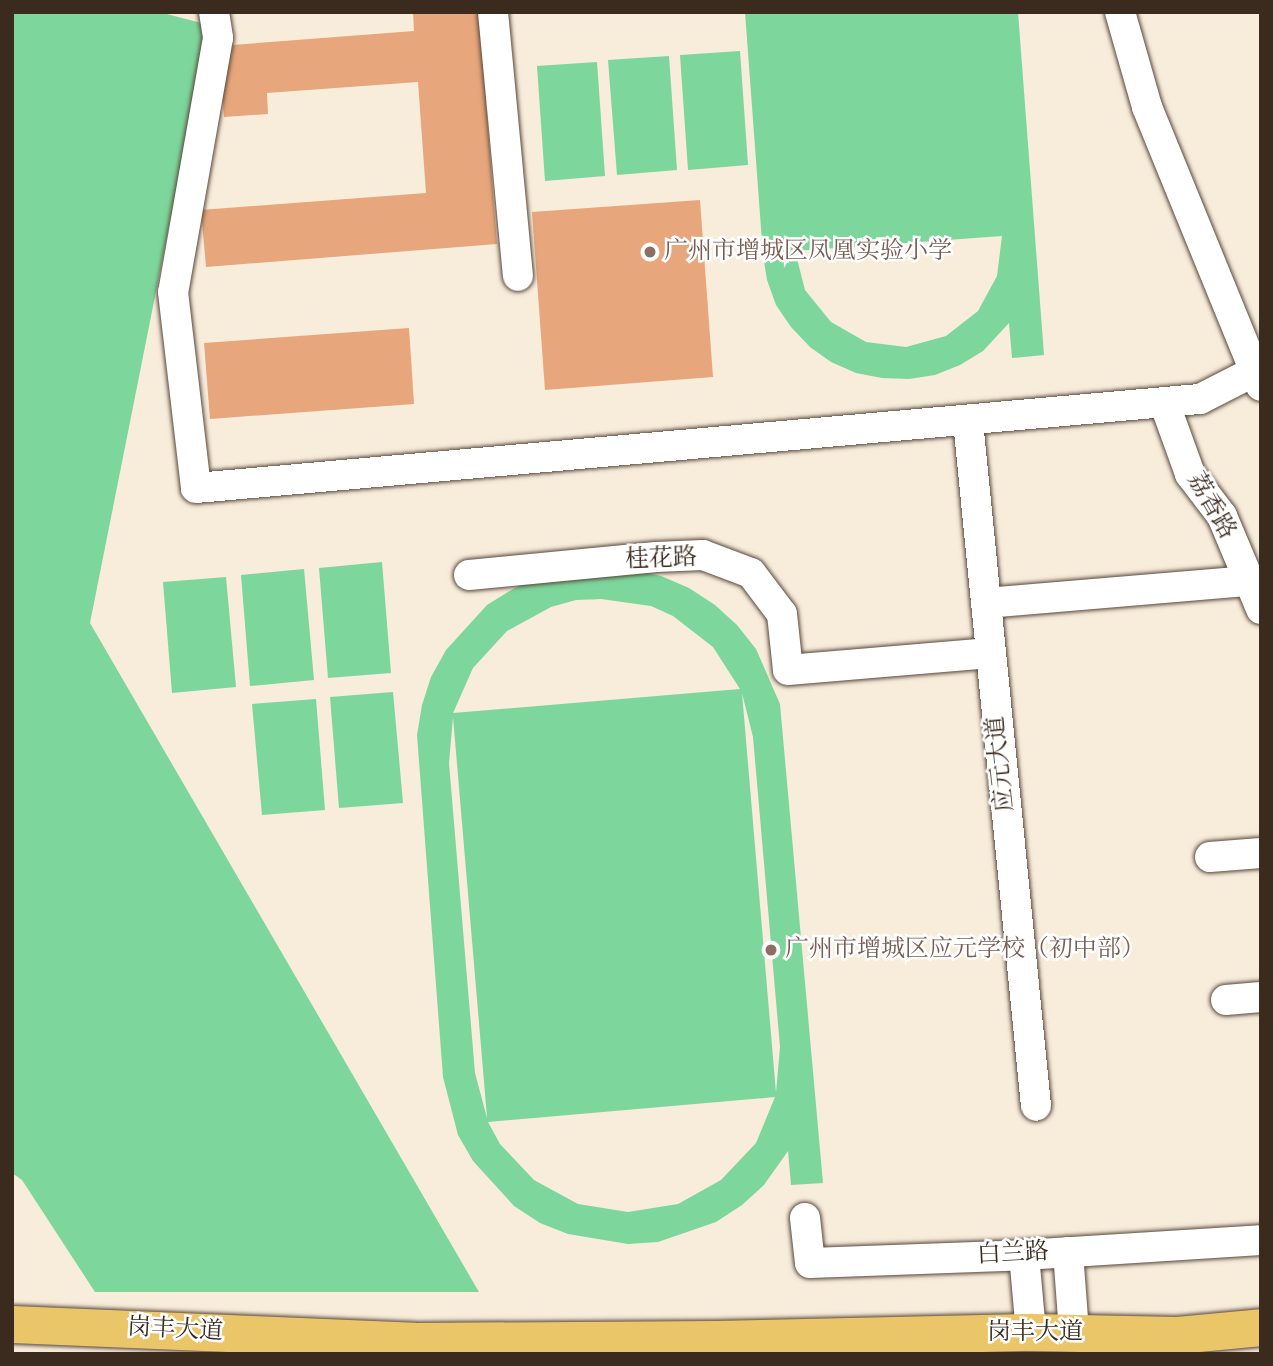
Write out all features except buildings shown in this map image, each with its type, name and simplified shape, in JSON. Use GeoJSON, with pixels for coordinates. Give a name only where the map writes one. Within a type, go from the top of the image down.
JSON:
{"type":"FeatureCollection","features":[{"type":"Feature","properties":{"kind":"main road","name":"岗丰大道"},"geometry":{"type":"LineString","coordinates":[[12,1324],[414,1341],[716,1339],[1031,1332],[1177,1335],[1261,1327]]}},
{"type":"Feature","properties":{"kind":"street"},"geometry":{"type":"LineString","coordinates":[[214,12],[218,38],[173,292],[196,488],[1164,402],[1200,398],[1258,379],[1147,107],[1120,12]]}},
{"type":"Feature","properties":{"kind":"street"},"geometry":{"type":"LineString","coordinates":[[493,12],[517,276]]}},
{"type":"Feature","properties":{"kind":"street","name":"荔香路"},"geometry":{"type":"LineString","coordinates":[[1164,402],[1190,474],[1222,516],[1261,609]]}},
{"type":"Feature","properties":{"kind":"street","name":"应元大道"},"geometry":{"type":"LineString","coordinates":[[968,421],[1036,1106]]}},
{"type":"Feature","properties":{"kind":"street","name":"桂花路"},"geometry":{"type":"LineString","coordinates":[[469,575],[703,555],[751,573],[782,614],[788,670],[990,653]]}},
{"type":"Feature","properties":{"kind":"street"},"geometry":{"type":"LineString","coordinates":[[986,603],[1249,581]]}},
{"type":"Feature","properties":{"kind":"street"},"geometry":{"type":"LineString","coordinates":[[1210,857],[1261,853]]}},
{"type":"Feature","properties":{"kind":"street"},"geometry":{"type":"LineString","coordinates":[[1226,1000],[1261,997]]}},
{"type":"Feature","properties":{"kind":"street","name":"白兰路"},"geometry":{"type":"LineString","coordinates":[[805,1218],[810,1263],[1024,1255],[1261,1240]]}},
{"type":"Feature","properties":{"kind":"street"},"geometry":{"type":"LineString","coordinates":[[1068,1252],[1074,1332]]}},
{"type":"Feature","properties":{"kind":"street"},"geometry":{"type":"LineString","coordinates":[[1024,1255],[1031,1332]]}},
{"type":"Feature","properties":{"kind":"green space"},"geometry":{"type":"Polygon","coordinates":[[[12,12],[159,12],[209,25],[90,623],[479,1292],[95,1292],[22,1180],[12,1173],[12,12]]]}},
{"type":"Feature","properties":{"kind":"green space"},"geometry":{"type":"Polygon","coordinates":[[[745,12],[1018,12],[1044,355],[1012,358],[1009,323],[983,351],[960,365],[935,375],[909,379],[856,373],[831,362],[810,347],[791,327],[776,305],[767,280],[745,12]],[[1002,236],[795,251],[805,290],[831,322],[866,342],[906,347],[946,336],[978,311],[997,276],[1002,236]]]}},
{"type":"Feature","properties":{"kind":"green space"},"geometry":{"type":"Polygon","coordinates":[[[740,51],[748,165],[688,170],[680,55],[740,51]]]}},
{"type":"Feature","properties":{"kind":"green space"},"geometry":{"type":"Polygon","coordinates":[[[669,56],[677,170],[617,175],[608,60],[669,56]]]}},
{"type":"Feature","properties":{"kind":"green space"},"geometry":{"type":"Polygon","coordinates":[[[597,62],[605,176],[545,181],[537,66],[597,62]]]}},
{"type":"Feature","properties":{"kind":"green space"},"geometry":{"type":"Polygon","coordinates":[[[382,562],[391,673],[328,678],[319,568],[382,562]]]}},
{"type":"Feature","properties":{"kind":"green space"},"geometry":{"type":"Polygon","coordinates":[[[304,569],[314,680],[250,686],[241,575],[304,569]]]}},
{"type":"Feature","properties":{"kind":"green space"},"geometry":{"type":"Polygon","coordinates":[[[631,569],[661,576],[689,588],[715,605],[737,625],[756,649],[780,704],[823,1183],[791,1185],[788,1151],[764,1185],[742,1205],[716,1222],[658,1242],[628,1244],[568,1234],[540,1223],[514,1206],[473,1161],[458,1135],[443,1077],[417,735],[422,705],[431,677],[446,650],[487,605],[541,576],[631,569]],[[601,599],[576,600],[551,607],[507,631],[473,668],[453,713],[740,689],[713,647],[673,616],[651,606],[601,599]],[[742,693],[776,1093],[780,1047],[753,737],[742,693]],[[453,717],[449,763],[475,1073],[487,1118],[453,717]],[[775,1097],[488,1122],[500,1144],[534,1180],[578,1204],[628,1212],[678,1204],[721,1180],[756,1143],[775,1097]]]}},
{"type":"Feature","properties":{"kind":"green space"},"geometry":{"type":"Polygon","coordinates":[[[226,577],[236,687],[172,693],[163,582],[226,577]]]}},
{"type":"Feature","properties":{"kind":"green space"},"geometry":{"type":"Polygon","coordinates":[[[393,692],[403,803],[339,808],[330,697],[393,692]]]}},
{"type":"Feature","properties":{"kind":"green space"},"geometry":{"type":"Polygon","coordinates":[[[316,699],[325,810],[262,815],[252,704],[316,699]]]}},
{"type":"Feature","properties":{"kind":"place","name":"广州市增城区凤凰实验小学"},"geometry":{"type":"Point","coordinates":[650,252]}},
{"type":"Feature","properties":{"kind":"place","name":"广州市增城区应元学校（初中部）"},"geometry":{"type":"Point","coordinates":[771,950]}}]}
